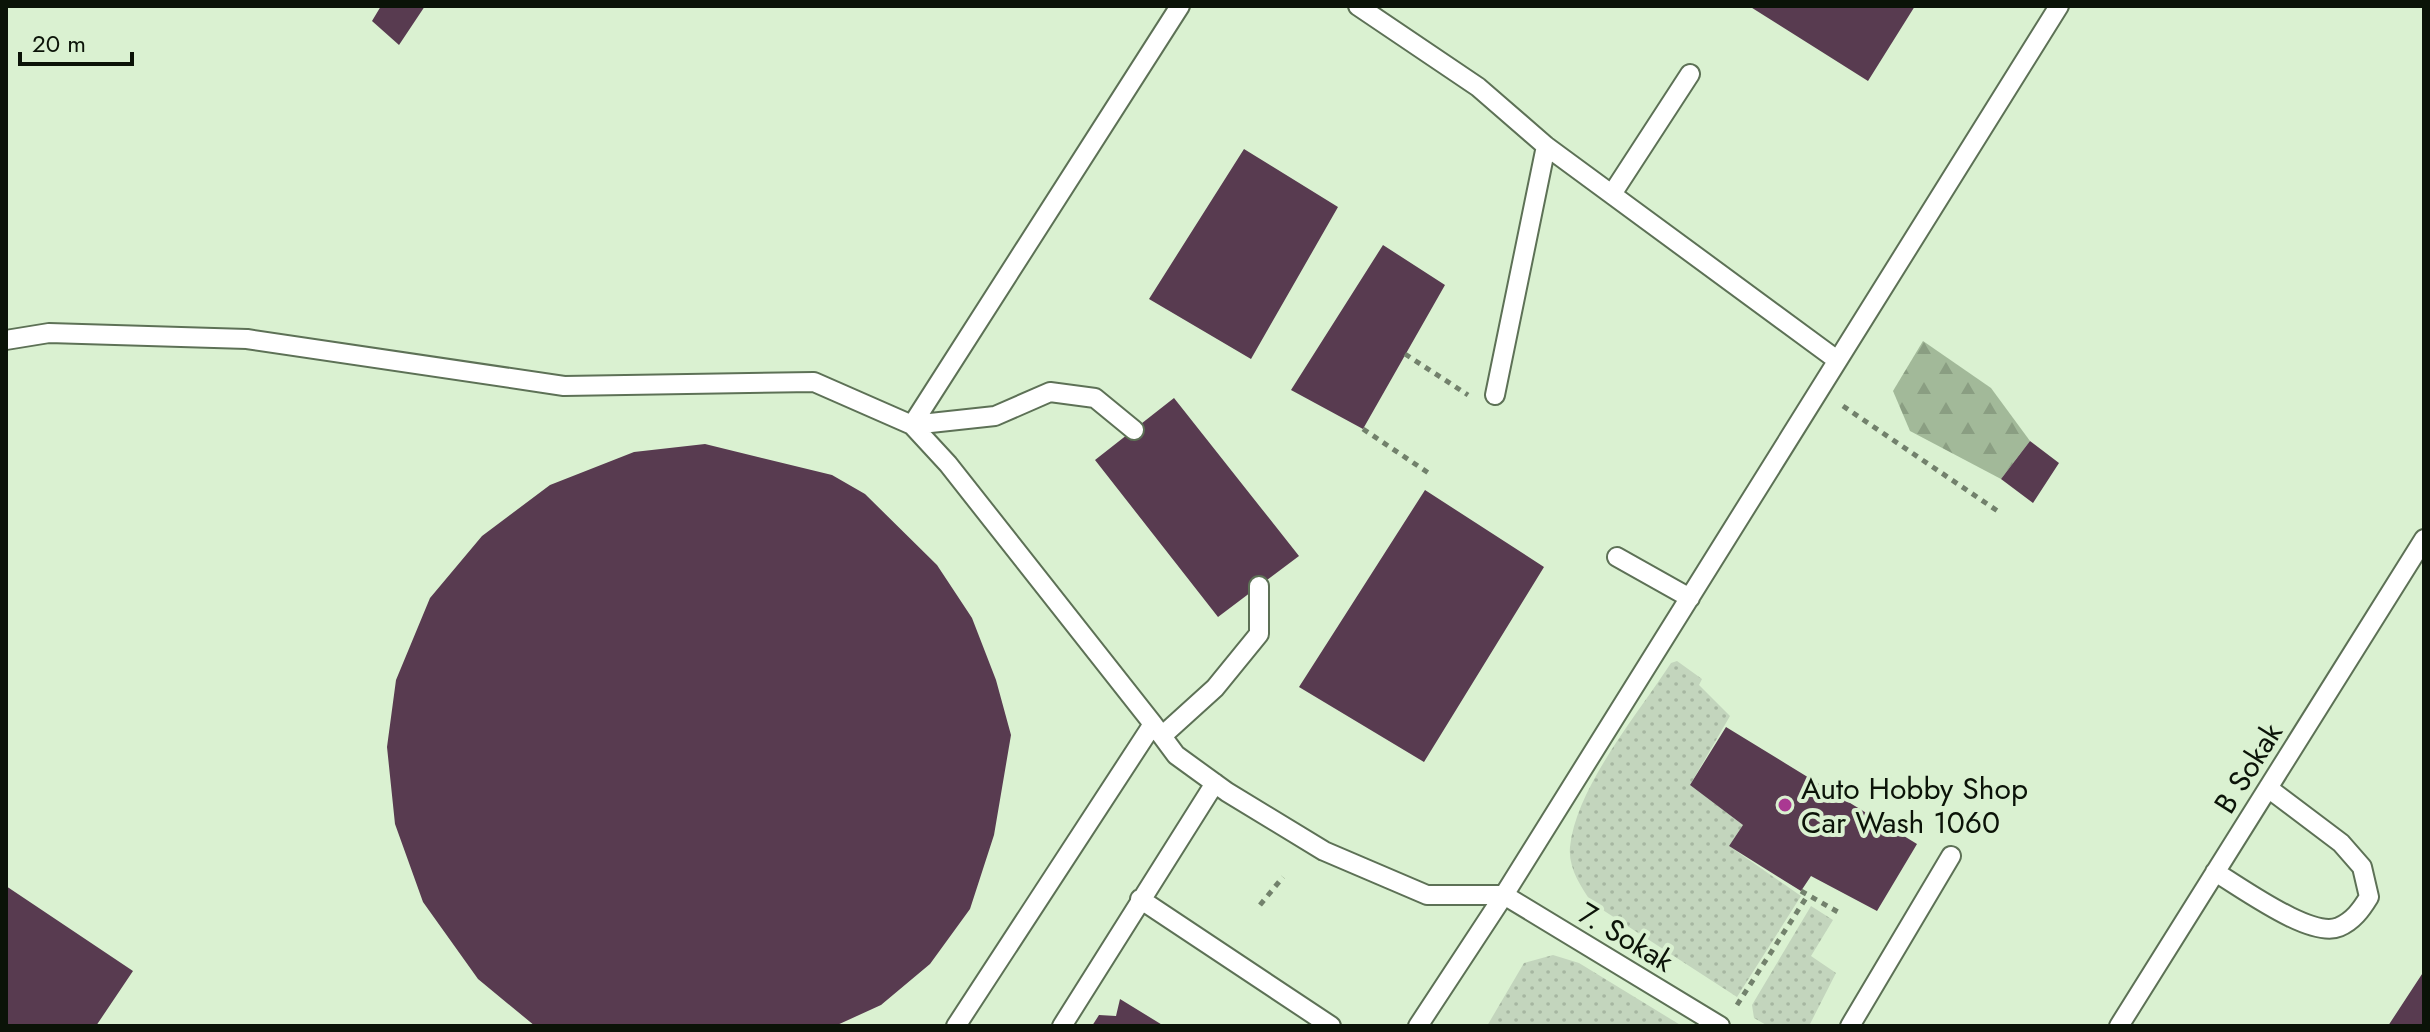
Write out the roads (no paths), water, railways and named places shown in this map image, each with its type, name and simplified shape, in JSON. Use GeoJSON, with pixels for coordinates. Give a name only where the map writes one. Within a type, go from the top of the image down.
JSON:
{"type":"FeatureCollection","features":[{"type":"Feature","properties":{"kind":"lane"},"geometry":{"type":"LineString","coordinates":[[912,425],[1180,6]]}},
{"type":"Feature","properties":{"kind":"lane"},"geometry":{"type":"LineString","coordinates":[[1358,6],[1478,87],[1546,146],[1837,360]]}},
{"type":"Feature","properties":{"kind":"lane"},"geometry":{"type":"LineString","coordinates":[[1418,1026],[1504,895],[2059,6]]}},
{"type":"Feature","properties":{"kind":"lane"},"geometry":{"type":"LineString","coordinates":[[1612,194],[1690,74]]}},
{"type":"Feature","properties":{"kind":"lane"},"geometry":{"type":"LineString","coordinates":[[1495,395],[1546,146]]}},
{"type":"Feature","properties":{"kind":"lane"},"geometry":{"type":"LineString","coordinates":[[6,340],[49,333],[247,339],[564,386],[814,382],[912,425],[948,464],[1176,755],[1324,851],[1427,895],[1504,895]]}},
{"type":"Feature","properties":{"kind":"lane"},"geometry":{"type":"LineString","coordinates":[[912,425],[995,416],[1050,392],[1095,398],[1134,430]]}},
{"type":"Feature","properties":{"kind":"lane","name":"B Sokak"},"geometry":{"type":"LineString","coordinates":[[2119,1026],[2424,539]]}},
{"type":"Feature","properties":{"kind":"lane"},"geometry":{"type":"LineString","coordinates":[[1617,557],[1690,598]]}},
{"type":"Feature","properties":{"kind":"lane"},"geometry":{"type":"LineString","coordinates":[[956,1026],[1158,730],[1215,688],[1259,634],[1259,586]]}},
{"type":"Feature","properties":{"kind":"lane"},"geometry":{"type":"LineString","coordinates":[[1062,1026],[1215,783]]}},
{"type":"Feature","properties":{"kind":"lane"},"geometry":{"type":"LineString","coordinates":[[2215,872],[2306,926],[2336,929],[2359,914],[2369,897],[2362,867],[2341,843],[2268,788]]}},
{"type":"Feature","properties":{"kind":"lane"},"geometry":{"type":"LineString","coordinates":[[1850,1026],[1951,856]]}},
{"type":"Feature","properties":{"kind":"lane","name":"7. Sokak"},"geometry":{"type":"LineString","coordinates":[[1504,895],[1726,1019]]}},
{"type":"Feature","properties":{"kind":"lane"},"geometry":{"type":"LineString","coordinates":[[1140,899],[1331,1026]]}},
{"type":"Feature","properties":{"kind":"place","name":"Auto Hobby Shop Car Wash 1060"},"geometry":{"type":"Point","coordinates":[1785,805]}}]}
